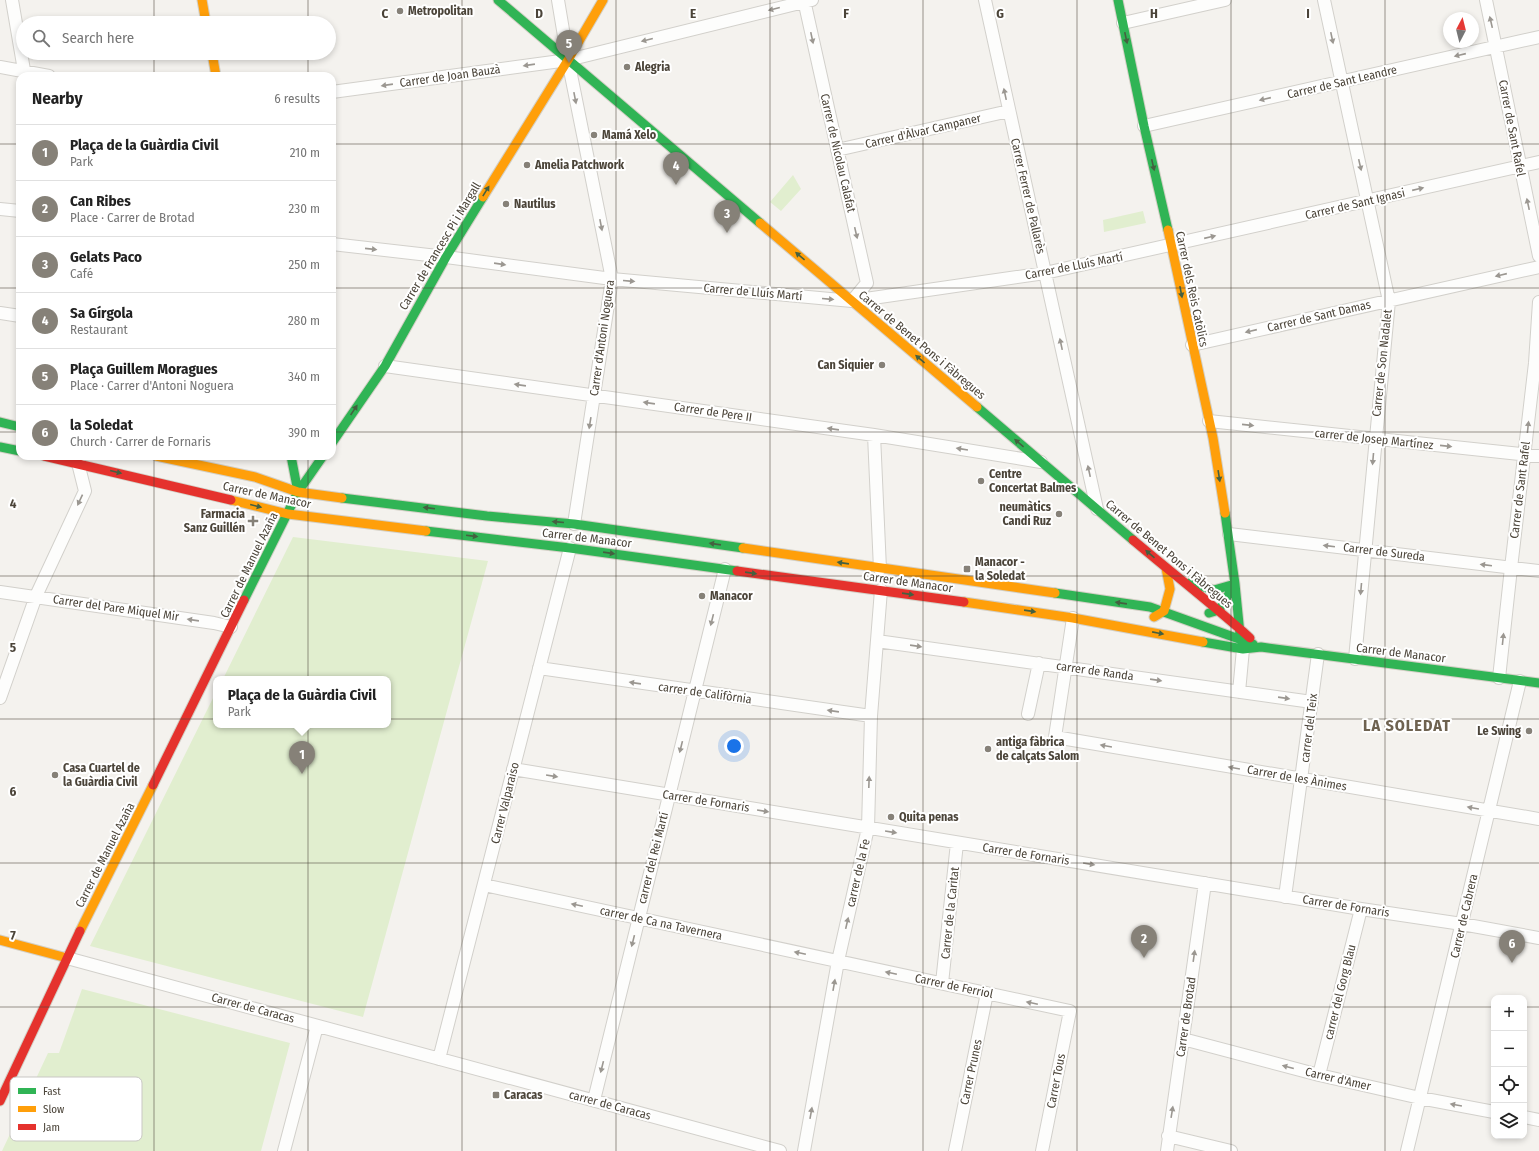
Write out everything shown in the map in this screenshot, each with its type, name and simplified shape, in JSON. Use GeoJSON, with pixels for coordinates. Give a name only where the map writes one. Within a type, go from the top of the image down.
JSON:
{"type":"FeatureCollection","features":[{"type":"Feature","properties":{"kind":"street"},"geometry":{"type":"LineString","coordinates":[[12,0],[16,23]]}},
{"type":"Feature","properties":{"kind":"street"},"geometry":{"type":"LineString","coordinates":[[202,0],[205,16]]}},
{"type":"Feature","properties":{"kind":"street","name":"Carrer de Benet Pons i Fàbregues"},"geometry":{"type":"LineString","coordinates":[[498,0],[1180,580],[1219,610],[1241,639]]}},
{"type":"Feature","properties":{"kind":"street","name":"Carrer d'Antoni Noguera"},"geometry":{"type":"LineString","coordinates":[[558,0],[568,60],[612,279],[574,524]]}},
{"type":"Feature","properties":{"kind":"street","name":"Carrer de Francesc Pi i Margall"},"geometry":{"type":"LineString","coordinates":[[336,437],[385,366],[446,257],[568,60],[603,0]]}},
{"type":"Feature","properties":{"kind":"street","name":"Carrer Ferrer de Pallarès"},"geometry":{"type":"LineString","coordinates":[[985,0],[1097,509]]}},
{"type":"Feature","properties":{"kind":"street","name":"Carrer dels Reis Catòlics"},"geometry":{"type":"LineString","coordinates":[[1118,0],[1144,126],[1172,245],[1209,421],[1229,534],[1241,639]]}},
{"type":"Feature","properties":{"kind":"street"},"geometry":{"type":"LineString","coordinates":[[1123,23],[1225,0]]}},
{"type":"Feature","properties":{"kind":"street","name":"Carrer de Son Nadalet"},"geometry":{"type":"LineString","coordinates":[[1324,0],[1389,301],[1364,550],[1355,659]]}},
{"type":"Feature","properties":{"kind":"street","name":"Carrer de Sant Rafel"},"geometry":{"type":"LineString","coordinates":[[1486,0],[1497,47],[1539,256]]}},
{"type":"Feature","properties":{"kind":"street","name":"Carrer de Joan Bauzà"},"geometry":{"type":"LineString","coordinates":[[336,91],[568,60],[807,1]]}},
{"type":"Feature","properties":{"kind":"street","name":"Carrer de Nicolau Calafat"},"geometry":{"type":"LineString","coordinates":[[807,1],[837,150],[867,283],[852,301]]}},
{"type":"Feature","properties":{"kind":"street","name":"Carrer de Sant Leandre"},"geometry":{"type":"LineString","coordinates":[[1144,126],[1539,37]]}},
{"type":"Feature","properties":{"kind":"street"},"geometry":{"type":"LineString","coordinates":[[23,60],[25,72]]}},
{"type":"Feature","properties":{"kind":"street"},"geometry":{"type":"LineString","coordinates":[[213,60],[215,72]]}},
{"type":"Feature","properties":{"kind":"street"},"geometry":{"type":"LineString","coordinates":[[0,67],[18,72]]}},
{"type":"Feature","properties":{"kind":"street","name":"Carrer d'Àlvar Campaner"},"geometry":{"type":"LineString","coordinates":[[837,150],[1009,111]]}},
{"type":"Feature","properties":{"kind":"street","name":"Carrer de Sant Ignasi"},"geometry":{"type":"LineString","coordinates":[[1172,245],[1539,162]]}},
{"type":"Feature","properties":{"kind":"street"},"geometry":{"type":"LineString","coordinates":[[0,209],[16,211]]}},
{"type":"Feature","properties":{"kind":"street","name":"Carrer de Lluís Martí"},"geometry":{"type":"LineString","coordinates":[[336,244],[446,257],[612,279],[852,301],[1045,273],[1172,245]]}},
{"type":"Feature","properties":{"kind":"street","name":"Carrer de Sant Damas"},"geometry":{"type":"LineString","coordinates":[[1192,345],[1539,267]]}},
{"type":"Feature","properties":{"kind":"street","name":"Carrer de Sant Rafel"},"geometry":{"type":"LineString","coordinates":[[1499,678],[1511,568],[1537,364],[1539,302]]}},
{"type":"Feature","properties":{"kind":"street"},"geometry":{"type":"LineString","coordinates":[[0,313],[16,315]]}},
{"type":"Feature","properties":{"kind":"street","name":"Carrer de Pere II"},"geometry":{"type":"LineString","coordinates":[[385,366],[874,435],[1042,462]]}},
{"type":"Feature","properties":{"kind":"street","name":"carrer de Josep Martínez"},"geometry":{"type":"LineString","coordinates":[[1209,421],[1539,456]]}},
{"type":"Feature","properties":{"kind":"street"},"geometry":{"type":"LineString","coordinates":[[0,422],[16,426]]}},
{"type":"Feature","properties":{"kind":"street"},"geometry":{"type":"LineString","coordinates":[[874,435],[880,569]]}},
{"type":"Feature","properties":{"kind":"street"},"geometry":{"type":"LineString","coordinates":[[0,447],[16,450]]}},
{"type":"Feature","properties":{"kind":"street"},"geometry":{"type":"LineString","coordinates":[[0,698],[36,596],[85,491],[79,460]]}},
{"type":"Feature","properties":{"kind":"street","name":"Carrer de Manacor"},"geometry":{"type":"LineString","coordinates":[[83,460],[288,514],[570,548],[881,590],[1073,618],[1130,628],[1241,639]]}},
{"type":"Feature","properties":{"kind":"street","name":"Carrer de Manacor"},"geometry":{"type":"LineString","coordinates":[[175,460],[256,477],[298,492],[487,516],[574,524],[1150,607],[1261,647],[1539,683]]}},
{"type":"Feature","properties":{"kind":"street"},"geometry":{"type":"LineString","coordinates":[[292,460],[298,492]]}},
{"type":"Feature","properties":{"kind":"street"},"geometry":{"type":"LineString","coordinates":[[298,492],[320,460]]}},
{"type":"Feature","properties":{"kind":"street","name":"Carrer de Manuel Azaña"},"geometry":{"type":"LineString","coordinates":[[11,1077],[67,958],[298,492]]}},
{"type":"Feature","properties":{"kind":"street","name":"Carrer de Sureda"},"geometry":{"type":"LineString","coordinates":[[1229,534],[1539,571]]}},
{"type":"Feature","properties":{"kind":"street"},"geometry":{"type":"LineString","coordinates":[[642,545],[664,537]]}},
{"type":"Feature","properties":{"kind":"street"},"geometry":{"type":"LineString","coordinates":[[570,548],[600,542]]}},
{"type":"Feature","properties":{"kind":"street","name":"Carrer Valparaiso"},"geometry":{"type":"LineString","coordinates":[[439,1059],[570,548]]}},
{"type":"Feature","properties":{"kind":"street"},"geometry":{"type":"LineString","coordinates":[[1130,628],[1164,611],[1170,589],[1166,568]]}},
{"type":"Feature","properties":{"kind":"street","name":"carrer del Rei Martí"},"geometry":{"type":"LineString","coordinates":[[594,1100],[725,569]]}},
{"type":"Feature","properties":{"kind":"street"},"geometry":{"type":"LineString","coordinates":[[1180,580],[1214,590],[1235,584]]}},
{"type":"Feature","properties":{"kind":"street"},"geometry":{"type":"LineString","coordinates":[[1186,620],[1219,610],[1235,584]]}},
{"type":"Feature","properties":{"kind":"street","name":"carrer de la Fe"},"geometry":{"type":"LineString","coordinates":[[804,1151],[838,962],[868,828],[871,716],[881,590]]}},
{"type":"Feature","properties":{"kind":"street","name":"Carrer del Pare Miquel Mir"},"geometry":{"type":"LineString","coordinates":[[0,592],[36,596],[232,627]]}},
{"type":"Feature","properties":{"kind":"street"},"geometry":{"type":"LineString","coordinates":[[1146,621],[1150,607]]}},
{"type":"Feature","properties":{"kind":"street"},"geometry":{"type":"LineString","coordinates":[[1065,667],[1073,618]]}},
{"type":"Feature","properties":{"kind":"street"},"geometry":{"type":"LineString","coordinates":[[1239,692],[1241,639]]}},
{"type":"Feature","properties":{"kind":"street","name":"carrer de Randa"},"geometry":{"type":"LineString","coordinates":[[877,641],[1312,702]]}},
{"type":"Feature","properties":{"kind":"street","name":"carrer del Teix"},"geometry":{"type":"LineString","coordinates":[[1285,896],[1318,654]]}},
{"type":"Feature","properties":{"kind":"street"},"geometry":{"type":"LineString","coordinates":[[1028,714],[1039,663]]}},
{"type":"Feature","properties":{"kind":"street","name":"Carrer de les Ànimes"},"geometry":{"type":"LineString","coordinates":[[1065,667],[1055,737],[1539,819]]}},
{"type":"Feature","properties":{"kind":"street","name":"carrer de Califòrnia"},"geometry":{"type":"LineString","coordinates":[[539,668],[694,692],[871,716]]}},
{"type":"Feature","properties":{"kind":"street","name":"Carrer de Cabrera"},"geometry":{"type":"LineString","coordinates":[[1408,1151],[1520,681]]}},
{"type":"Feature","properties":{"kind":"street","name":"Carrer de Fornaris"},"geometry":{"type":"LineString","coordinates":[[513,769],[1205,884],[1462,924],[1539,938]]}},
{"type":"Feature","properties":{"kind":"street","name":"Carrer de la Caritat"},"geometry":{"type":"LineString","coordinates":[[942,983],[957,842]]}},
{"type":"Feature","properties":{"kind":"street","name":"Carrer de Brotad"},"geometry":{"type":"LineString","coordinates":[[1167,1151],[1205,884]]}},
{"type":"Feature","properties":{"kind":"street","name":"carrer de Ca na Tavernera"},"geometry":{"type":"LineString","coordinates":[[484,885],[838,962]]}},
{"type":"Feature","properties":{"kind":"street","name":"carrer del Gorg Blau"},"geometry":{"type":"LineString","coordinates":[[1319,1076],[1361,909]]}},
{"type":"Feature","properties":{"kind":"street"},"geometry":{"type":"LineString","coordinates":[[0,940],[67,958]]}},
{"type":"Feature","properties":{"kind":"street","name":"Carrer de Caracas"},"geometry":{"type":"LineString","coordinates":[[67,958],[439,1059]]}},
{"type":"Feature","properties":{"kind":"street","name":"Carrer de Ferriol"},"geometry":{"type":"LineString","coordinates":[[838,962],[1070,1011]]}},
{"type":"Feature","properties":{"kind":"street","name":"Carrer Prunes"},"geometry":{"type":"LineString","coordinates":[[955,1151],[987,994]]}},
{"type":"Feature","properties":{"kind":"street","name":"Carrer Tous"},"geometry":{"type":"LineString","coordinates":[[1042,1151],[1070,1011]]}},
{"type":"Feature","properties":{"kind":"street"},"geometry":{"type":"LineString","coordinates":[[284,1151],[317,1026]]}},
{"type":"Feature","properties":{"kind":"street","name":"Carrer d'Amer"},"geometry":{"type":"LineString","coordinates":[[1183,1039],[1319,1076],[1491,1111]]}},
{"type":"Feature","properties":{"kind":"street","name":"carrer de Caracas"},"geometry":{"type":"LineString","coordinates":[[439,1059],[780,1151]]}},
{"type":"Feature","properties":{"kind":"street","name":"Carrer de Manuel Azaña"},"geometry":{"type":"LineString","coordinates":[[0,1101],[10,1080]]}},
{"type":"Feature","properties":{"kind":"street"},"geometry":{"type":"LineString","coordinates":[[1527,1118],[1539,1120]]}},
{"type":"Feature","properties":{"kind":"street"},"geometry":{"type":"LineString","coordinates":[[1168,1136],[1231,1151]]}},
{"type":"Feature","properties":{"kind":"green space"},"geometry":{"type":"Polygon","coordinates":[[[793,175],[801,189],[781,211],[770,202],[793,175]]]}},
{"type":"Feature","properties":{"kind":"green space"},"geometry":{"type":"Polygon","coordinates":[[[1143,211],[1146,223],[1104,232],[1103,220],[1143,211]]]}},
{"type":"Feature","properties":{"kind":"green space"},"geometry":{"type":"Polygon","coordinates":[[[293,537],[488,561],[363,1017],[90,946],[213,698],[213,728],[391,728],[391,676],[224,676],[293,537]]]}},
{"type":"Feature","properties":{"kind":"green space"},"geometry":{"type":"Polygon","coordinates":[[[82,989],[290,1043],[261,1151],[2,1151],[10,1134],[10,1141],[142,1141],[142,1077],[37,1077],[48,1053],[59,1053],[82,989]]]}},
{"type":"Feature","properties":{"kind":"traffic: fast"},"geometry":{"type":"LineString","coordinates":[[498,0],[760,223]]}},
{"type":"Feature","properties":{"kind":"traffic: fast"},"geometry":{"type":"LineString","coordinates":[[1118,0],[1144,126],[1168,230]]}},
{"type":"Feature","properties":{"kind":"traffic: fast"},"geometry":{"type":"LineString","coordinates":[[336,437],[385,366],[446,257],[483,197]]}},
{"type":"Feature","properties":{"kind":"traffic: fast"},"geometry":{"type":"LineString","coordinates":[[977,407],[1133,540]]}},
{"type":"Feature","properties":{"kind":"traffic: fast"},"geometry":{"type":"LineString","coordinates":[[0,422],[16,426]]}},
{"type":"Feature","properties":{"kind":"traffic: fast"},"geometry":{"type":"LineString","coordinates":[[0,447],[16,450]]}},
{"type":"Feature","properties":{"kind":"traffic: fast"},"geometry":{"type":"LineString","coordinates":[[292,460],[298,492]]}},
{"type":"Feature","properties":{"kind":"traffic: fast"},"geometry":{"type":"LineString","coordinates":[[244,600],[298,492],[320,460]]}},
{"type":"Feature","properties":{"kind":"traffic: fast"},"geometry":{"type":"LineString","coordinates":[[342,498],[487,516],[574,524],[743,548]]}},
{"type":"Feature","properties":{"kind":"traffic: fast"},"geometry":{"type":"LineString","coordinates":[[1209,613],[1219,610],[1235,584],[1225,513]]}},
{"type":"Feature","properties":{"kind":"traffic: fast"},"geometry":{"type":"LineString","coordinates":[[426,531],[570,548],[737,571]]}},
{"type":"Feature","properties":{"kind":"traffic: fast"},"geometry":{"type":"LineString","coordinates":[[1190,583],[1214,590],[1235,584],[1240,634]]}},
{"type":"Feature","properties":{"kind":"traffic: fast"},"geometry":{"type":"LineString","coordinates":[[1055,593],[1150,607],[1253,644]]}},
{"type":"Feature","properties":{"kind":"traffic: fast"},"geometry":{"type":"LineString","coordinates":[[1203,642],[1243,649],[1261,647],[1539,683]]}},
{"type":"Feature","properties":{"kind":"traffic: slow"},"geometry":{"type":"LineString","coordinates":[[202,0],[205,16]]}},
{"type":"Feature","properties":{"kind":"traffic: slow"},"geometry":{"type":"LineString","coordinates":[[483,197],[568,60],[603,0]]}},
{"type":"Feature","properties":{"kind":"traffic: slow"},"geometry":{"type":"LineString","coordinates":[[213,60],[215,72]]}},
{"type":"Feature","properties":{"kind":"traffic: slow"},"geometry":{"type":"LineString","coordinates":[[760,223],[977,407]]}},
{"type":"Feature","properties":{"kind":"traffic: slow"},"geometry":{"type":"LineString","coordinates":[[1168,230],[1213,438],[1225,513]]}},
{"type":"Feature","properties":{"kind":"traffic: slow"},"geometry":{"type":"LineString","coordinates":[[175,460],[255,477],[298,492],[342,498]]}},
{"type":"Feature","properties":{"kind":"traffic: slow"},"geometry":{"type":"LineString","coordinates":[[231,500],[288,514],[426,531]]}},
{"type":"Feature","properties":{"kind":"traffic: slow"},"geometry":{"type":"LineString","coordinates":[[743,548],[1055,593]]}},
{"type":"Feature","properties":{"kind":"traffic: slow"},"geometry":{"type":"LineString","coordinates":[[1154,617],[1164,611],[1170,589],[1166,568]]}},
{"type":"Feature","properties":{"kind":"traffic: slow"},"geometry":{"type":"LineString","coordinates":[[964,602],[1073,618],[1203,642]]}},
{"type":"Feature","properties":{"kind":"traffic: slow"},"geometry":{"type":"LineString","coordinates":[[80,931],[153,785]]}},
{"type":"Feature","properties":{"kind":"traffic: slow"},"geometry":{"type":"LineString","coordinates":[[0,940],[67,958]]}},
{"type":"Feature","properties":{"kind":"traffic: jam"},"geometry":{"type":"LineString","coordinates":[[61,460],[231,500]]}},
{"type":"Feature","properties":{"kind":"traffic: jam"},"geometry":{"type":"LineString","coordinates":[[1133,540],[1250,638]]}},
{"type":"Feature","properties":{"kind":"traffic: jam"},"geometry":{"type":"LineString","coordinates":[[737,571],[964,602]]}},
{"type":"Feature","properties":{"kind":"traffic: jam"},"geometry":{"type":"LineString","coordinates":[[153,785],[244,600]]}},
{"type":"Feature","properties":{"kind":"traffic: jam"},"geometry":{"type":"LineString","coordinates":[[11,1077],[80,931]]}},
{"type":"Feature","properties":{"kind":"traffic: jam"},"geometry":{"type":"LineString","coordinates":[[0,1101],[10,1080]]}},
{"type":"Feature","properties":{"kind":"place","name":"Metropolitan"},"geometry":{"type":"Point","coordinates":[400,11]}},
{"type":"Feature","properties":{"kind":"place","name":"Plaça Guillem Moragues"},"geometry":{"type":"Point","coordinates":[569,63]}},
{"type":"Feature","properties":{"kind":"place","name":"Alegria"},"geometry":{"type":"Point","coordinates":[627,67]}},
{"type":"Feature","properties":{"kind":"place","name":"Mamá Xelo"},"geometry":{"type":"Point","coordinates":[594,135]}},
{"type":"Feature","properties":{"kind":"place","name":"Amelia Patchwork"},"geometry":{"type":"Point","coordinates":[527,165]}},
{"type":"Feature","properties":{"kind":"place","name":"Sa Gírgola"},"geometry":{"type":"Point","coordinates":[676,185]}},
{"type":"Feature","properties":{"kind":"place","name":"Nautilus"},"geometry":{"type":"Point","coordinates":[506,204]}},
{"type":"Feature","properties":{"kind":"place","name":"Gelats Paco"},"geometry":{"type":"Point","coordinates":[727,233]}},
{"type":"Feature","properties":{"kind":"place","name":"Can Siquier"},"geometry":{"type":"Point","coordinates":[882,365]}},
{"type":"Feature","properties":{"kind":"place","name":"Centre Concertat Balmes"},"geometry":{"type":"Point","coordinates":[981,481]}},
{"type":"Feature","properties":{"kind":"place","name":"neumàtics Candi Ruz"},"geometry":{"type":"Point","coordinates":[1059,514]}},
{"type":"Feature","properties":{"kind":"place","name":"Farmacia Sanz Guillén"},"geometry":{"type":"Point","coordinates":[253,521]}},
{"type":"Feature","properties":{"kind":"place","name":"Manacor - la Soledat"},"geometry":{"type":"Point","coordinates":[967,569]}},
{"type":"Feature","properties":{"kind":"place","name":"Manacor"},"geometry":{"type":"Point","coordinates":[702,596]}},
{"type":"Feature","properties":{"kind":"place","name":"Le Swing"},"geometry":{"type":"Point","coordinates":[1529,731]}},
{"type":"Feature","properties":{"kind":"place","name":"antiga fàbrica de calçats Salom"},"geometry":{"type":"Point","coordinates":[988,749]}},
{"type":"Feature","properties":{"kind":"place","name":"Plaça de la Guàrdia Civil"},"geometry":{"type":"Point","coordinates":[302,774]}},
{"type":"Feature","properties":{"kind":"place","name":"Casa Cuartel de la Guàrdia Civil"},"geometry":{"type":"Point","coordinates":[55,775]}},
{"type":"Feature","properties":{"kind":"place","name":"Quita penas"},"geometry":{"type":"Point","coordinates":[891,817]}},
{"type":"Feature","properties":{"kind":"place","name":"Can Ribes"},"geometry":{"type":"Point","coordinates":[1144,958]}},
{"type":"Feature","properties":{"kind":"place","name":"la Soledat"},"geometry":{"type":"Point","coordinates":[1512,963]}},
{"type":"Feature","properties":{"kind":"place","name":"Caracas"},"geometry":{"type":"Point","coordinates":[496,1095]}},
{"type":"Feature","properties":{"kind":"district","name":"LA SOLEDAT"},"geometry":{"type":"Point","coordinates":[1407,725]}}]}
